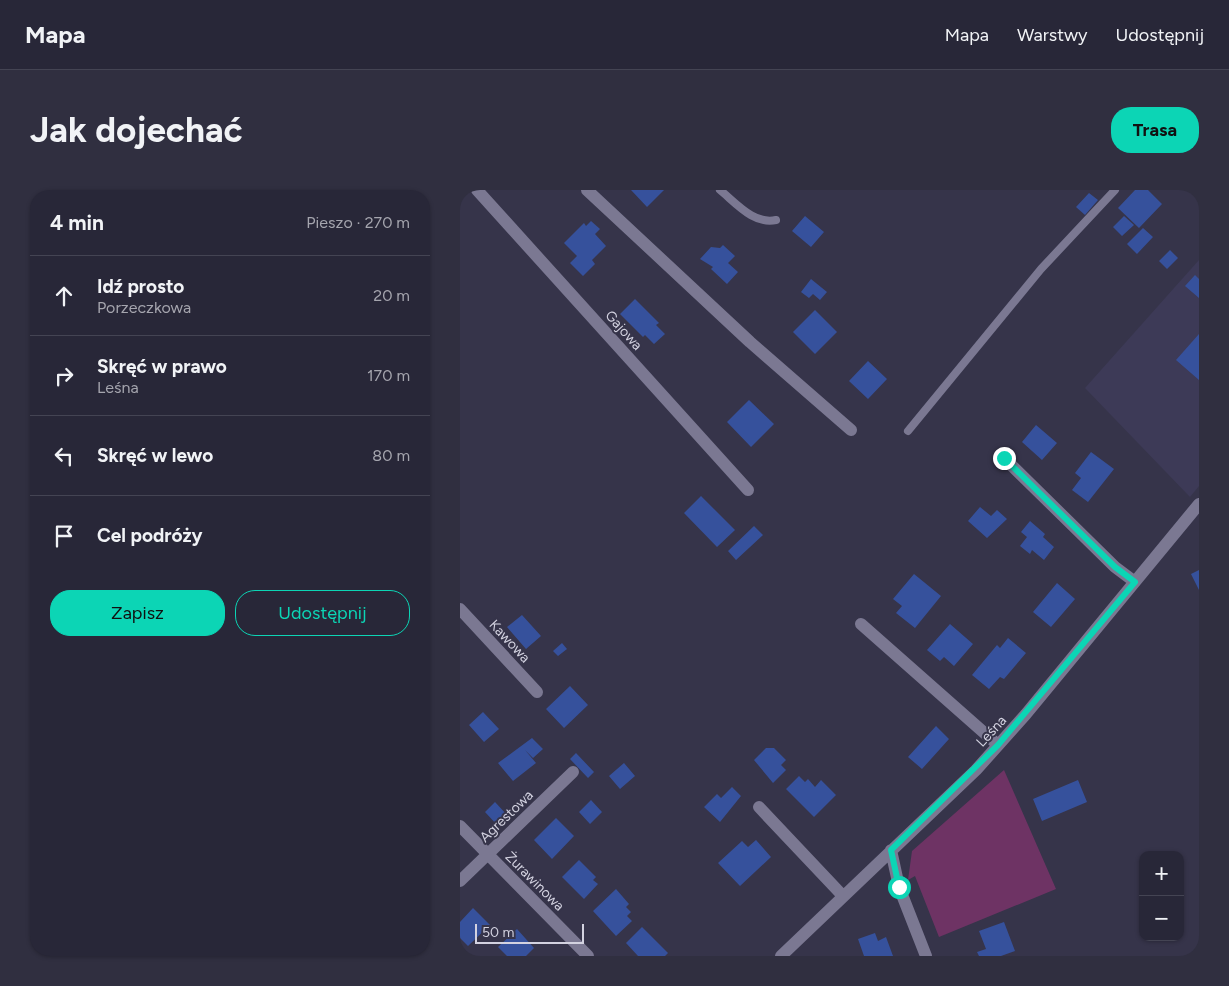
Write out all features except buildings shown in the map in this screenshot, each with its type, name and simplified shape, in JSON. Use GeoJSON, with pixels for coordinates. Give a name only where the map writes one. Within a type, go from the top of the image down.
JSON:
{"type":"FeatureCollection","features":[{"type":"Feature","properties":{"kind":"street","name":"Gajowa"},"geometry":{"type":"LineString","coordinates":[[477,190],[748,490]]}},
{"type":"Feature","properties":{"kind":"street"},"geometry":{"type":"LineString","coordinates":[[587,190],[750,342],[851,430]]}},
{"type":"Feature","properties":{"kind":"street"},"geometry":{"type":"LineString","coordinates":[[1004,458],[1115,567],[1135,582]]}},
{"type":"Feature","properties":{"kind":"street","name":"Leśna"},"geometry":{"type":"LineString","coordinates":[[780,956],[998,745],[1199,504]]}},
{"type":"Feature","properties":{"kind":"street","name":"Kawowa"},"geometry":{"type":"LineString","coordinates":[[460,610],[537,692]]}},
{"type":"Feature","properties":{"kind":"street"},"geometry":{"type":"LineString","coordinates":[[861,624],[998,745]]}},
{"type":"Feature","properties":{"kind":"street","name":"Agrestowa"},"geometry":{"type":"LineString","coordinates":[[460,881],[573,772]]}},
{"type":"Feature","properties":{"kind":"street"},"geometry":{"type":"LineString","coordinates":[[758,807],[843,896]]}},
{"type":"Feature","properties":{"kind":"street","name":"Żurawinowa"},"geometry":{"type":"LineString","coordinates":[[460,826],[588,956]]}},
{"type":"Feature","properties":{"kind":"street"},"geometry":{"type":"LineString","coordinates":[[891,850],[899,887],[926,956]]}},
{"type":"Feature","properties":{"kind":"lane"},"geometry":{"type":"LineString","coordinates":[[720,190],[753,216],[766,222],[776,220]]}},
{"type":"Feature","properties":{"kind":"lane"},"geometry":{"type":"LineString","coordinates":[[908,431],[1041,269],[1115,190]]}},
{"type":"Feature","properties":{"kind":"shaded area"},"geometry":{"type":"Polygon","coordinates":[[[1199,260],[1199,486],[1190,497],[1085,388],[1199,260]]]}},
{"type":"Feature","properties":{"kind":"shaded area"},"geometry":{"type":"Polygon","coordinates":[[[1004,770],[1056,889],[939,937],[915,876],[908,880],[912,851],[1004,770]]]}},
{"type":"Feature","properties":{"kind":"route"},"geometry":{"type":"LineString","coordinates":[[899,887],[891,850],[976,770],[1026,714],[1135,582],[1115,567],[1004,458]]}}]}
